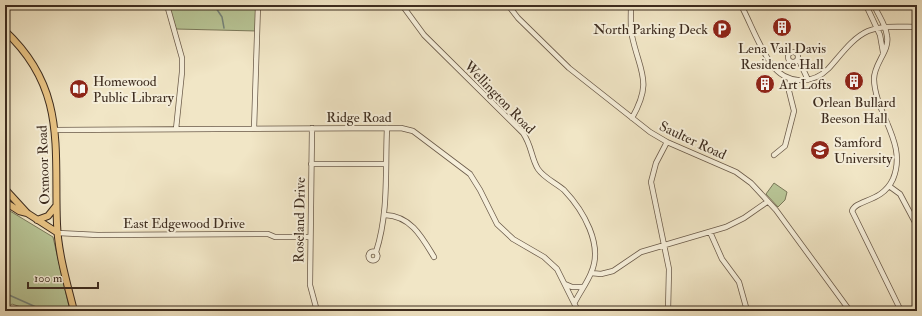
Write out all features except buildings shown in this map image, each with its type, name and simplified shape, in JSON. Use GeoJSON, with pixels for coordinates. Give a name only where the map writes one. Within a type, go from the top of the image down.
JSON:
{"type":"FeatureCollection","features":[{"type":"Feature","properties":{"kind":"main road","name":"Oxmoor Road"},"geometry":{"type":"LineString","coordinates":[[5,31],[34,64],[45,89],[53,114],[55,130],[58,233],[74,311]]}},
{"type":"Feature","properties":{"kind":"main road"},"geometry":{"type":"LineString","coordinates":[[5,189],[27,213],[58,233]]}},
{"type":"Feature","properties":{"kind":"main road"},"geometry":{"type":"LineString","coordinates":[[5,202],[19,211],[27,213]]}},
{"type":"Feature","properties":{"kind":"main road"},"geometry":{"type":"LineString","coordinates":[[37,220],[48,216],[57,205]]}},
{"type":"Feature","properties":{"kind":"street"},"geometry":{"type":"LineString","coordinates":[[167,5],[182,58],[176,129]]}},
{"type":"Feature","properties":{"kind":"street"},"geometry":{"type":"LineString","coordinates":[[254,129],[258,5]]}},
{"type":"Feature","properties":{"kind":"street","name":"Wellington Road"},"geometry":{"type":"LineString","coordinates":[[402,5],[424,35],[523,133],[531,146],[538,170],[562,188],[577,205],[593,237],[595,250],[591,273]]}},
{"type":"Feature","properties":{"kind":"street","name":"Saulter Road"},"geometry":{"type":"LineString","coordinates":[[508,5],[518,18],[569,68],[632,118],[667,142],[736,172],[751,182],[767,202],[776,210],[850,311]]}},
{"type":"Feature","properties":{"kind":"street"},"geometry":{"type":"LineString","coordinates":[[631,5],[631,34],[645,80],[639,106],[632,118]]}},
{"type":"Feature","properties":{"kind":"street"},"geometry":{"type":"LineString","coordinates":[[741,5],[773,66],[790,79],[808,80],[822,74],[861,35],[878,29],[917,27]]}},
{"type":"Feature","properties":{"kind":"street"},"geometry":{"type":"LineString","coordinates":[[866,5],[878,29],[882,41],[883,52]]}},
{"type":"Feature","properties":{"kind":"street"},"geometry":{"type":"LineString","coordinates":[[874,5],[885,28],[887,41],[876,66],[874,80],[879,101],[896,144],[898,154],[896,170],[889,186],[883,194],[874,199],[857,204],[852,211],[901,311]]}},
{"type":"Feature","properties":{"kind":"street"},"geometry":{"type":"LineString","coordinates":[[801,67],[788,59],[790,53],[795,53],[798,57],[801,67],[808,80]]}},
{"type":"Feature","properties":{"kind":"street"},"geometry":{"type":"LineString","coordinates":[[792,62],[797,61],[798,57]]}},
{"type":"Feature","properties":{"kind":"street"},"geometry":{"type":"LineString","coordinates":[[774,155],[786,146],[794,111],[789,91],[790,79]]}},
{"type":"Feature","properties":{"kind":"street","name":"Roseland Drive"},"geometry":{"type":"LineString","coordinates":[[312,128],[310,285],[317,311]]}},
{"type":"Feature","properties":{"kind":"street"},"geometry":{"type":"LineString","coordinates":[[376,252],[382,233],[385,215],[387,128]]}},
{"type":"Feature","properties":{"kind":"street","name":"Ridge Road"},"geometry":{"type":"LineString","coordinates":[[55,130],[401,128],[413,131],[470,174],[497,224],[513,239],[544,257],[557,269],[575,302],[578,311]]}},
{"type":"Feature","properties":{"kind":"street"},"geometry":{"type":"LineString","coordinates":[[667,142],[656,164],[651,182],[669,269],[668,311]]}},
{"type":"Feature","properties":{"kind":"street"},"geometry":{"type":"LineString","coordinates":[[311,164],[385,164]]}},
{"type":"Feature","properties":{"kind":"street"},"geometry":{"type":"LineString","coordinates":[[889,186],[900,194],[917,226]]}},
{"type":"Feature","properties":{"kind":"street"},"geometry":{"type":"LineString","coordinates":[[575,302],[591,273],[601,274],[613,271],[641,252],[726,227],[744,218],[767,202]]}},
{"type":"Feature","properties":{"kind":"street"},"geometry":{"type":"LineString","coordinates":[[385,215],[395,215],[404,219],[418,231],[434,257]]}},
{"type":"Feature","properties":{"kind":"street"},"geometry":{"type":"LineString","coordinates":[[710,232],[722,259],[740,282],[746,308],[749,311]]}},
{"type":"Feature","properties":{"kind":"street","name":"East Edgewood Drive"},"geometry":{"type":"LineString","coordinates":[[58,233],[98,235],[262,234],[275,237],[310,237]]}},
{"type":"Feature","properties":{"kind":"street"},"geometry":{"type":"LineString","coordinates":[[564,284],[572,287],[582,287]]}},
{"type":"Feature","properties":{"kind":"street"},"geometry":{"type":"LineString","coordinates":[[95,311],[108,311]]}},
{"type":"Feature","properties":{"kind":"green space"},"geometry":{"type":"Polygon","coordinates":[[[168,5],[258,5],[257,31],[176,29],[168,5]]]}},
{"type":"Feature","properties":{"kind":"green space"},"geometry":{"type":"Polygon","coordinates":[[[774,183],[787,192],[785,200],[778,207],[766,194],[774,183]]]}},
{"type":"Feature","properties":{"kind":"green space"},"geometry":{"type":"Polygon","coordinates":[[[5,208],[53,237],[70,311],[33,311],[12,304],[5,309],[5,208]]]}},
{"type":"Feature","properties":{"kind":"waterway"},"geometry":{"type":"LineString","coordinates":[[214,5],[222,17],[224,28]]}},
{"type":"Feature","properties":{"kind":"waterway"},"geometry":{"type":"LineString","coordinates":[[5,295],[9,295],[45,311]]}},
{"type":"Feature","properties":{"kind":"place","name":"Lena Vail Davis Residence Hall"},"geometry":{"type":"Point","coordinates":[782,27]}},
{"type":"Feature","properties":{"kind":"place","name":"North Parking Deck"},"geometry":{"type":"Point","coordinates":[722,29]}},
{"type":"Feature","properties":{"kind":"place","name":"Orlean Bullard Beeson Hall"},"geometry":{"type":"Point","coordinates":[854,81]}},
{"type":"Feature","properties":{"kind":"place","name":"Art Lofts"},"geometry":{"type":"Point","coordinates":[765,84]}},
{"type":"Feature","properties":{"kind":"place","name":"Homewood Public Library"},"geometry":{"type":"Point","coordinates":[79,89]}},
{"type":"Feature","properties":{"kind":"place","name":"Samford University"},"geometry":{"type":"Point","coordinates":[820,150]}}]}
